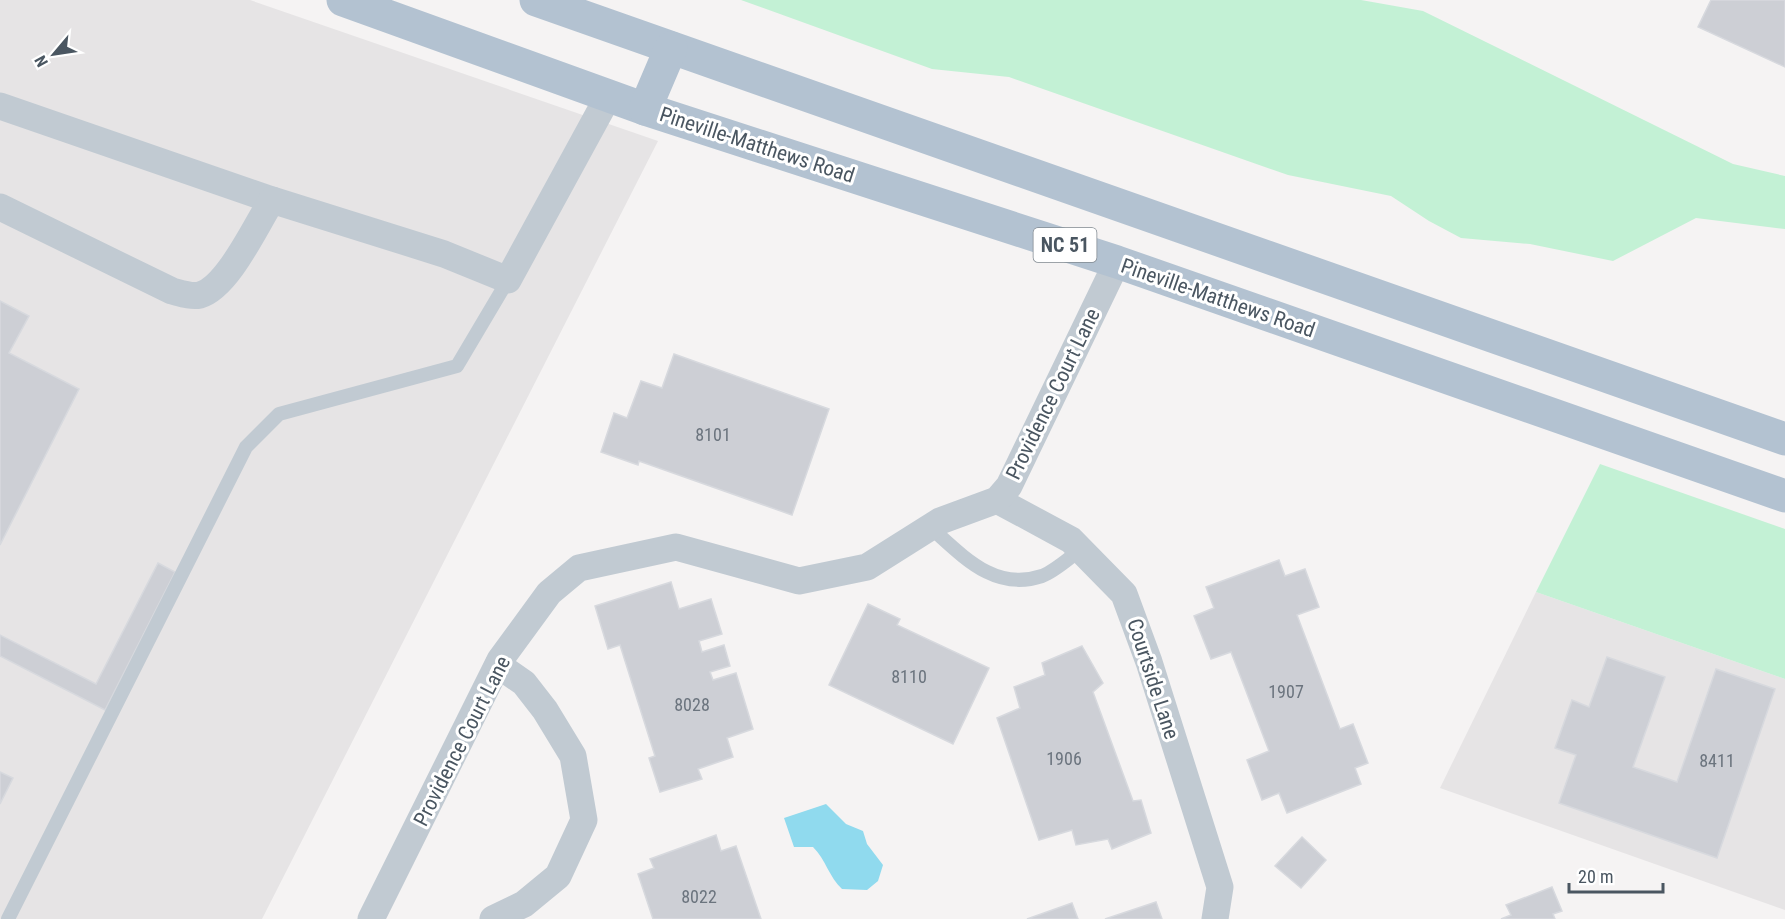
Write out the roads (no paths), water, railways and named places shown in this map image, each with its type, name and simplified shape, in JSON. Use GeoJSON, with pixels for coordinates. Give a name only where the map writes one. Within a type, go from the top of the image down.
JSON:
{"type":"FeatureCollection","features":[{"type":"Feature","properties":{"kind":"main road","name":"Pineville-Matthews Road"},"geometry":{"type":"LineString","coordinates":[[343,0],[645,109],[1117,262],[1785,496]]}},
{"type":"Feature","properties":{"kind":"main road","name":"NC 51"},"geometry":{"type":"LineString","coordinates":[[536,0],[1785,439]]}},
{"type":"Feature","properties":{"kind":"main road"},"geometry":{"type":"LineString","coordinates":[[645,109],[671,48]]}},
{"type":"Feature","properties":{"kind":"street"},"geometry":{"type":"LineString","coordinates":[[0,106],[272,200],[444,255],[508,280],[609,95]]}},
{"type":"Feature","properties":{"kind":"street"},"geometry":{"type":"LineString","coordinates":[[0,207],[172,291],[199,295],[213,288],[228,274],[272,200]]}},
{"type":"Feature","properties":{"kind":"street","name":"Providence Court Lane"},"geometry":{"type":"LineString","coordinates":[[378,918],[498,665],[549,593],[579,568],[676,548],[799,580],[867,567],[930,527],[997,500],[1009,486],[1117,262]]}},
{"type":"Feature","properties":{"kind":"street","name":"Courtside Lane"},"geometry":{"type":"LineString","coordinates":[[997,500],[1071,540],[1124,594],[1149,662],[1220,887],[1215,919]]}},
{"type":"Feature","properties":{"kind":"street"},"geometry":{"type":"LineString","coordinates":[[492,919],[524,904],[558,876],[584,820],[573,756],[545,710],[524,683],[498,665]]}},
{"type":"Feature","properties":{"kind":"lane"},"geometry":{"type":"LineString","coordinates":[[8,919],[246,447],[279,414],[457,366],[508,280]]}},
{"type":"Feature","properties":{"kind":"lane"},"geometry":{"type":"LineString","coordinates":[[930,527],[975,567],[995,577],[1014,580],[1043,576],[1080,550]]}},
{"type":"Feature","properties":{"kind":"water"},"geometry":{"type":"Polygon","coordinates":[[[826,804],[846,824],[863,831],[867,844],[883,865],[878,881],[867,890],[842,889],[813,847],[794,847],[784,818],[826,804]]]}}]}
